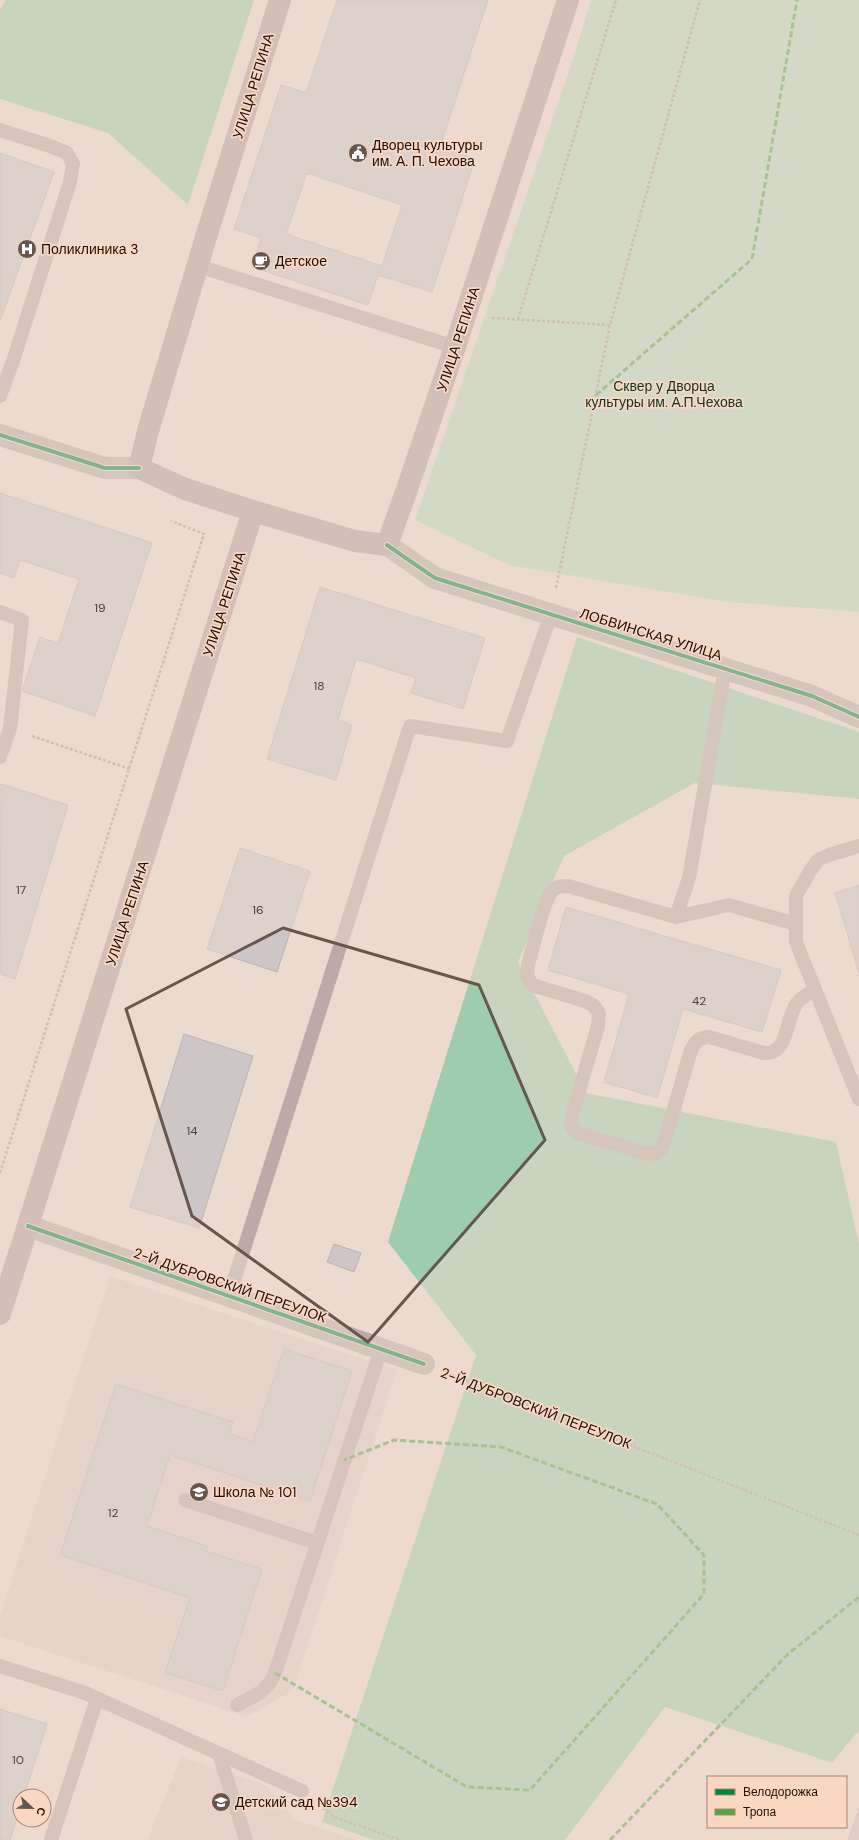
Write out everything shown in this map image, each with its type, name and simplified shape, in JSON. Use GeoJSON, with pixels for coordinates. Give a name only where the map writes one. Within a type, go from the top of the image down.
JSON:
{"type":"FeatureCollection","features":[{"type":"Feature","properties":{"kind":"main road","name":"УЛИЦА РЕПИНА"},"geometry":{"type":"LineString","coordinates":[[138,468],[198,266],[280,0]]}},
{"type":"Feature","properties":{"kind":"main road","name":"УЛИЦА РЕПИНА"},"geometry":{"type":"LineString","coordinates":[[387,545],[455,347],[568,0]]}},
{"type":"Feature","properties":{"kind":"main road"},"geometry":{"type":"LineString","coordinates":[[138,468],[185,489],[253,511],[355,541],[387,545]]}},
{"type":"Feature","properties":{"kind":"main road","name":"УЛИЦА РЕПИНА"},"geometry":{"type":"LineString","coordinates":[[0,1314],[253,511]]}},
{"type":"Feature","properties":{"kind":"street"},"geometry":{"type":"LineString","coordinates":[[0,435],[106,468],[138,468]]}},
{"type":"Feature","properties":{"kind":"street","name":"ЛОБВИНСКАЯ УЛИЦА"},"geometry":{"type":"LineString","coordinates":[[387,545],[435,578],[812,696],[859,717]]}},
{"type":"Feature","properties":{"kind":"street","name":"2-Й ДУБРОВСКИЙ ПЕРЕУЛОК"},"geometry":{"type":"LineString","coordinates":[[28,1226],[424,1364]]}},
{"type":"Feature","properties":{"kind":"lane"},"geometry":{"type":"LineString","coordinates":[[0,130],[67,153],[73,164],[70,182],[7,359],[0,396]]}},
{"type":"Feature","properties":{"kind":"lane"},"geometry":{"type":"LineString","coordinates":[[198,266],[455,347]]}},
{"type":"Feature","properties":{"kind":"lane"},"geometry":{"type":"LineString","coordinates":[[0,612],[22,620],[10,729],[0,757]]}},
{"type":"Feature","properties":{"kind":"lane"},"geometry":{"type":"LineString","coordinates":[[228,1296],[410,726],[507,741],[551,614]]}},
{"type":"Feature","properties":{"kind":"lane"},"geometry":{"type":"LineString","coordinates":[[676,917],[690,878],[725,669]]}},
{"type":"Feature","properties":{"kind":"lane"},"geometry":{"type":"LineString","coordinates":[[859,846],[818,860],[796,896],[796,942],[859,1099]]}},
{"type":"Feature","properties":{"kind":"lane"},"geometry":{"type":"LineString","coordinates":[[796,924],[729,905],[676,917],[568,886],[559,886],[552,891],[546,901],[528,966],[527,976],[532,985],[585,1001],[593,1005],[599,1013],[598,1026],[570,1125],[573,1131],[645,1153],[653,1154],[660,1151],[664,1143],[691,1050],[696,1041],[702,1037],[709,1037],[764,1054],[772,1054],[778,1051],[782,1044],[790,1015],[797,1003],[805,995],[815,990]]}},
{"type":"Feature","properties":{"kind":"lane"},"geometry":{"type":"LineString","coordinates":[[237,1705],[265,1690],[271,1683],[381,1349]]}},
{"type":"Feature","properties":{"kind":"lane"},"geometry":{"type":"LineString","coordinates":[[185,1500],[317,1543]]}},
{"type":"Feature","properties":{"kind":"lane"},"geometry":{"type":"LineString","coordinates":[[0,1666],[85,1693],[302,1791]]}},
{"type":"Feature","properties":{"kind":"lane"},"geometry":{"type":"LineString","coordinates":[[51,1840],[97,1699]]}},
{"type":"Feature","properties":{"kind":"lane"},"geometry":{"type":"LineString","coordinates":[[219,1754],[246,1840]]}},
{"type":"Feature","properties":{"kind":"path"},"geometry":{"type":"LineString","coordinates":[[518,320],[616,0]]}},
{"type":"Feature","properties":{"kind":"path"},"geometry":{"type":"LineString","coordinates":[[551,614],[610,325],[700,0]]}},
{"type":"Feature","properties":{"kind":"path"},"geometry":{"type":"LineString","coordinates":[[488,318],[610,325]]}},
{"type":"Feature","properties":{"kind":"path"},"geometry":{"type":"LineString","coordinates":[[0,1173],[204,534],[171,521]]}},
{"type":"Feature","properties":{"kind":"path"},"geometry":{"type":"LineString","coordinates":[[10,729],[130,769]]}},
{"type":"Feature","properties":{"kind":"path"},"geometry":{"type":"LineString","coordinates":[[302,1791],[334,1817],[401,1840]]}},
{"type":"Feature","properties":{"kind":"highlighted area"},"geometry":{"type":"Polygon","coordinates":[[[283,928],[479,985],[545,1140],[368,1342],[192,1216],[126,1009],[283,928]]]}},
{"type":"Feature","properties":{"kind":"shaded area","name":"Школа № 101"},"geometry":{"type":"Polygon","coordinates":[[[110,1276],[397,1370],[293,1691],[247,1717],[0,1636],[0,1615],[110,1276]]]}},
{"type":"Feature","properties":{"kind":"shaded area","name":"Детский сад №394"},"geometry":{"type":"Polygon","coordinates":[[[181,1757],[266,1785],[294,1819],[357,1840],[147,1840],[181,1757]]]}},
{"type":"Feature","properties":{"kind":"green space"},"geometry":{"type":"Polygon","coordinates":[[[6,0],[254,0],[188,205],[108,133],[0,99],[0,9],[6,0]]]}},
{"type":"Feature","properties":{"kind":"green space","name":"Сквер у Дворца культуры им. А.П.Чехова"},"geometry":{"type":"Polygon","coordinates":[[[591,0],[859,0],[859,612],[728,602],[509,565],[415,520],[575,53],[591,0]]]}},
{"type":"Feature","properties":{"kind":"green space"},"geometry":{"type":"Polygon","coordinates":[[[577,637],[859,732],[859,799],[695,783],[564,856],[518,962],[586,1093],[836,1142],[859,1244],[859,1730],[832,1763],[665,1707],[565,1840],[374,1840],[322,1822],[476,1355],[388,1242],[577,637]]]}},
{"type":"Feature","properties":{"kind":"building","name":"Дворец культуры им. А. П. Чехова"},"geometry":{"type":"Polygon","coordinates":[[[337,0],[488,0],[440,147],[475,159],[432,292],[378,275],[368,305],[252,267],[261,238],[234,229],[281,85],[306,93],[337,0]],[[307,173],[286,234],[382,266],[402,205],[307,173]]]}},
{"type":"Feature","properties":{"kind":"building"},"geometry":{"type":"Polygon","coordinates":[[[0,153],[54,172],[0,321],[0,153]]]}},
{"type":"Feature","properties":{"kind":"building"},"geometry":{"type":"Polygon","coordinates":[[[0,493],[152,543],[95,716],[22,691],[40,637],[58,643],[79,579],[20,560],[14,578],[0,573],[0,493]]]}},
{"type":"Feature","properties":{"kind":"building"},"geometry":{"type":"Polygon","coordinates":[[[320,587],[485,638],[463,709],[411,693],[416,678],[356,659],[338,720],[352,725],[336,780],[267,759],[320,587]]]}},
{"type":"Feature","properties":{"kind":"building"},"geometry":{"type":"Polygon","coordinates":[[[1,784],[68,805],[15,979],[0,974],[1,784]]]}},
{"type":"Feature","properties":{"kind":"building"},"geometry":{"type":"Polygon","coordinates":[[[240,848],[310,871],[277,972],[207,949],[240,848]]]}},
{"type":"Feature","properties":{"kind":"building"},"geometry":{"type":"Polygon","coordinates":[[[859,885],[859,973],[835,893],[859,885]]]}},
{"type":"Feature","properties":{"kind":"building"},"geometry":{"type":"Polygon","coordinates":[[[566,907],[781,970],[762,1032],[683,1009],[657,1098],[604,1082],[629,994],[548,970],[566,907]]]}},
{"type":"Feature","properties":{"kind":"building"},"geometry":{"type":"Polygon","coordinates":[[[184,1034],[253,1056],[199,1228],[130,1207],[184,1034]]]}},
{"type":"Feature","properties":{"kind":"building"},"geometry":{"type":"Polygon","coordinates":[[[334,1244],[361,1253],[354,1272],[327,1262],[334,1244]]]}},
{"type":"Feature","properties":{"kind":"building"},"geometry":{"type":"Polygon","coordinates":[[[284,1349],[352,1371],[310,1501],[170,1455],[147,1526],[207,1546],[206,1551],[262,1569],[223,1691],[165,1673],[190,1598],[60,1555],[116,1384],[233,1422],[229,1434],[253,1442],[284,1349]]]}},
{"type":"Feature","properties":{"kind":"building"},"geometry":{"type":"Polygon","coordinates":[[[0,1709],[47,1724],[27,1788],[12,1788],[12,1828],[14,1828],[10,1840],[0,1840],[0,1709]]]}},
{"type":"Feature","properties":{"kind":"building"},"geometry":{"type":"Polygon","coordinates":[[[859,1809],[859,1840],[848,1840],[859,1809]]]}},
{"type":"Feature","properties":{"kind":"marked path"},"geometry":{"type":"LineString","coordinates":[[596,395],[752,259],[797,0]]}},
{"type":"Feature","properties":{"kind":"marked path"},"geometry":{"type":"LineString","coordinates":[[275,1673],[467,1787],[530,1790],[704,1594],[704,1555],[657,1504],[501,1447],[394,1440],[344,1460]]}},
{"type":"Feature","properties":{"kind":"marked path"},"geometry":{"type":"LineString","coordinates":[[610,1840],[788,1654],[859,1597]]}},
{"type":"Feature","properties":{"kind":"cycle path"},"geometry":{"type":"LineString","coordinates":[[0,435],[105,468],[139,468]]}},
{"type":"Feature","properties":{"kind":"cycle path"},"geometry":{"type":"LineString","coordinates":[[387,545],[435,578],[812,696],[859,717]]}},
{"type":"Feature","properties":{"kind":"cycle path"},"geometry":{"type":"LineString","coordinates":[[28,1226],[424,1364]]}},
{"type":"Feature","properties":{"kind":"place","name":"Дворец культуры им. А. П. Чехова"},"geometry":{"type":"Point","coordinates":[358,153]}},
{"type":"Feature","properties":{"kind":"place","name":"Поликлиника 3"},"geometry":{"type":"Point","coordinates":[27,249]}},
{"type":"Feature","properties":{"kind":"place","name":"Детское"},"geometry":{"type":"Point","coordinates":[261,261]}},
{"type":"Feature","properties":{"kind":"place","name":"Школа № 101"},"geometry":{"type":"Point","coordinates":[199,1492]}},
{"type":"Feature","properties":{"kind":"place","name":"Детский сад №394"},"geometry":{"type":"Point","coordinates":[221,1802]}}]}
